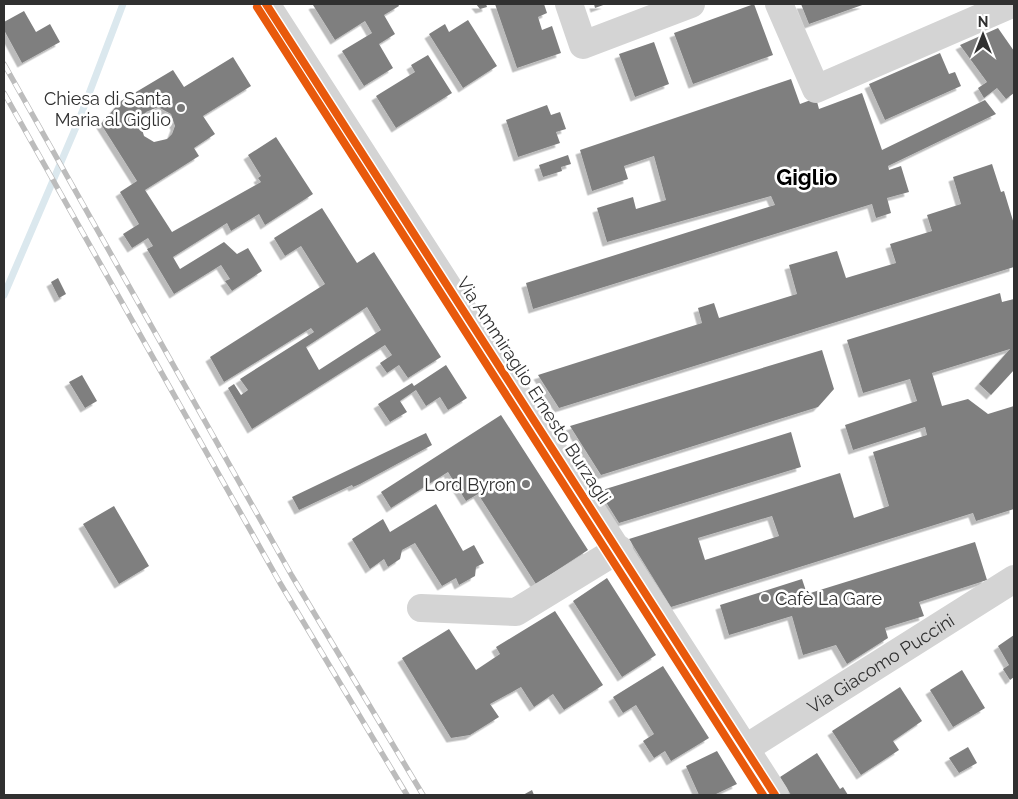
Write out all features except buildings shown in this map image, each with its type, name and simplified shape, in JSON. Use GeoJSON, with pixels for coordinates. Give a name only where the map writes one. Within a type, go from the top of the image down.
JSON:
{"type":"FeatureCollection","features":[{"type":"Feature","properties":{"kind":"street","name":"Via Ammiraglio Ernesto Burzagli"},"geometry":{"type":"LineString","coordinates":[[266,4],[619,549],[775,795]]}},
{"type":"Feature","properties":{"kind":"street"},"geometry":{"type":"LineString","coordinates":[[569,4],[583,45],[691,4]]}},
{"type":"Feature","properties":{"kind":"street"},"geometry":{"type":"LineString","coordinates":[[779,4],[816,89],[1009,8]]}},
{"type":"Feature","properties":{"kind":"street"},"geometry":{"type":"LineString","coordinates":[[421,608],[516,612],[619,549]]}},
{"type":"Feature","properties":{"kind":"street","name":"Via Giacomo Puccini"},"geometry":{"type":"LineString","coordinates":[[746,748],[1014,578]]}},
{"type":"Feature","properties":{"kind":"waterway"},"geometry":{"type":"LineString","coordinates":[[4,295],[79,120],[123,4]]}},
{"type":"Feature","properties":{"kind":"railway"},"geometry":{"type":"LineString","coordinates":[[4,64],[292,576],[423,795]]}},
{"type":"Feature","properties":{"kind":"railway"},"geometry":{"type":"LineString","coordinates":[[4,93],[280,583],[407,795]]}},
{"type":"Feature","properties":{"kind":"cycle path"},"geometry":{"type":"LineString","coordinates":[[266,4],[775,795]]}},
{"type":"Feature","properties":{"kind":"cycle path"},"geometry":{"type":"LineString","coordinates":[[257,7],[763,795]]}},
{"type":"Feature","properties":{"kind":"place","name":"Chiesa di Santa Maria al Giglio"},"geometry":{"type":"Point","coordinates":[181,108]}},
{"type":"Feature","properties":{"kind":"place","name":"Lord Byron"},"geometry":{"type":"Point","coordinates":[526,484]}},
{"type":"Feature","properties":{"kind":"place","name":"Cafè La Gare"},"geometry":{"type":"Point","coordinates":[765,598]}},
{"type":"Feature","properties":{"kind":"district","name":"Giglio"},"geometry":{"type":"Point","coordinates":[807,177]}}]}
